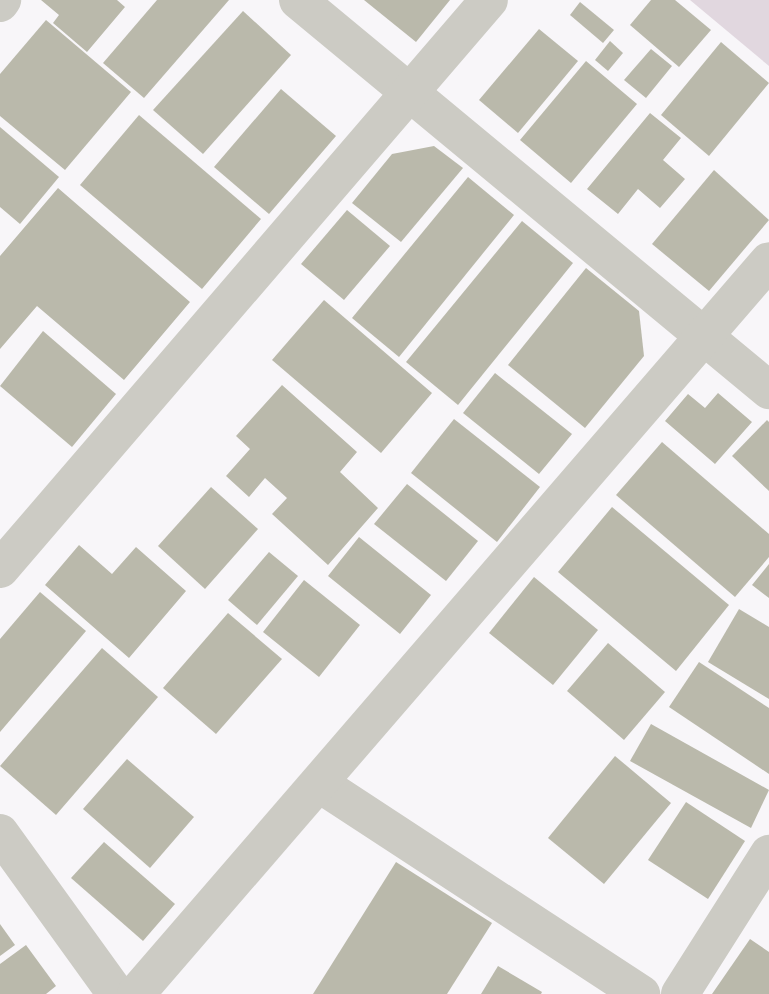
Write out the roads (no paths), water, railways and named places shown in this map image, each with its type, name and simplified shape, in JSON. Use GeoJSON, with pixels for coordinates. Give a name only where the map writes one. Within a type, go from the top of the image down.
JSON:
{"type":"FeatureCollection","features":[{"type":"Feature","properties":{"kind":"street"},"geometry":{"type":"LineString","coordinates":[[298,0],[769,390]]}},
{"type":"Feature","properties":{"kind":"street"},"geometry":{"type":"LineString","coordinates":[[0,569],[489,0]]}},
{"type":"Feature","properties":{"kind":"street"},"geometry":{"type":"LineString","coordinates":[[136,994],[320,785],[769,261]]}},
{"type":"Feature","properties":{"kind":"street"},"geometry":{"type":"LineString","coordinates":[[320,785],[641,994]]}},
{"type":"Feature","properties":{"kind":"street"},"geometry":{"type":"LineString","coordinates":[[0,833],[116,994]]}},
{"type":"Feature","properties":{"kind":"street"},"geometry":{"type":"LineString","coordinates":[[680,994],[769,854]]}}]}
